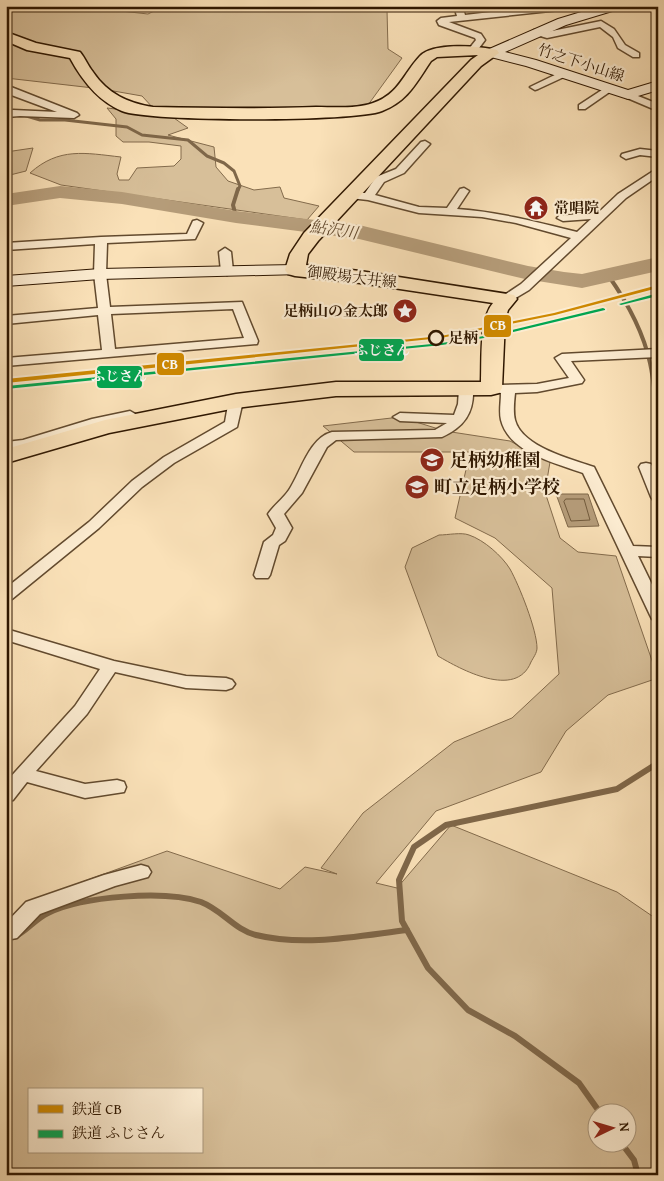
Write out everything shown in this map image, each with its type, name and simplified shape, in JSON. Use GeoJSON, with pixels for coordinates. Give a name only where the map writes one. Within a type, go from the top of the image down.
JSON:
{"type":"FeatureCollection","features":[{"type":"Feature","properties":{"kind":"main road"},"geometry":{"type":"LineString","coordinates":[[6,36],[32,47],[75,54],[88,76],[113,100],[129,108],[153,112],[352,112],[376,108],[398,97],[426,58],[433,53],[473,50],[492,53],[562,22],[615,6]]}},
{"type":"Feature","properties":{"kind":"main road","name":"竹之下小山線"},"geometry":{"type":"LineString","coordinates":[[492,53],[532,63],[628,95],[658,85]]}},
{"type":"Feature","properties":{"kind":"main road","name":"御殿場大井線"},"geometry":{"type":"LineString","coordinates":[[492,53],[476,63],[359,196],[312,236],[299,254],[295,270],[360,277],[507,299]]}},
{"type":"Feature","properties":{"kind":"main road"},"geometry":{"type":"LineString","coordinates":[[6,281],[100,274],[295,270]]}},
{"type":"Feature","properties":{"kind":"main road"},"geometry":{"type":"LineString","coordinates":[[6,456],[105,427],[236,401],[336,389],[500,389],[495,320],[498,309],[507,299]]}},
{"type":"Feature","properties":{"kind":"street"},"geometry":{"type":"LineString","coordinates":[[458,6],[462,18]]}},
{"type":"Feature","properties":{"kind":"street"},"geometry":{"type":"LineString","coordinates":[[473,50],[481,40],[478,36],[441,21],[569,6]]}},
{"type":"Feature","properties":{"kind":"street"},"geometry":{"type":"LineString","coordinates":[[534,33],[547,35],[601,24],[613,31],[620,39],[621,46],[636,56]]}},
{"type":"Feature","properties":{"kind":"street"},"geometry":{"type":"LineString","coordinates":[[535,87],[563,74]]}},
{"type":"Feature","properties":{"kind":"street"},"geometry":{"type":"LineString","coordinates":[[6,88],[9,91],[74,116],[12,113]]}},
{"type":"Feature","properties":{"kind":"street"},"geometry":{"type":"LineString","coordinates":[[582,107],[608,89]]}},
{"type":"Feature","properties":{"kind":"street"},"geometry":{"type":"LineString","coordinates":[[628,95],[658,108]]}},
{"type":"Feature","properties":{"kind":"street"},"geometry":{"type":"LineString","coordinates":[[359,196],[380,178],[386,178],[399,173],[425,144]]}},
{"type":"Feature","properties":{"kind":"street"},"geometry":{"type":"LineString","coordinates":[[626,156],[640,152],[658,154]]}},
{"type":"Feature","properties":{"kind":"street"},"geometry":{"type":"LineString","coordinates":[[507,299],[525,287],[622,196],[658,171]]}},
{"type":"Feature","properties":{"kind":"street"},"geometry":{"type":"LineString","coordinates":[[450,212],[464,191]]}},
{"type":"Feature","properties":{"kind":"street"},"geometry":{"type":"LineString","coordinates":[[359,196],[419,210],[482,214],[517,220],[578,236]]}},
{"type":"Feature","properties":{"kind":"street"},"geometry":{"type":"LineString","coordinates":[[562,218],[600,215]]}},
{"type":"Feature","properties":{"kind":"street"},"geometry":{"type":"LineString","coordinates":[[6,247],[101,240],[191,237],[197,223]]}},
{"type":"Feature","properties":{"kind":"street"},"geometry":{"type":"LineString","coordinates":[[101,240],[100,274],[109,354]]}},
{"type":"Feature","properties":{"kind":"street"},"geometry":{"type":"LineString","coordinates":[[225,252],[227,271]]}},
{"type":"Feature","properties":{"kind":"street"},"geometry":{"type":"LineString","coordinates":[[6,320],[103,311],[238,305],[252,341],[6,362]]}},
{"type":"Feature","properties":{"kind":"street"},"geometry":{"type":"LineString","coordinates":[[658,353],[562,358],[577,380],[542,387],[500,389],[512,432],[522,443],[589,470],[658,615]]}},
{"type":"Feature","properties":{"kind":"street"},"geometry":{"type":"LineString","coordinates":[[262,575],[272,542],[280,538],[284,528],[276,514],[295,493],[322,445],[332,436],[438,434],[452,429],[460,419],[467,400],[466,389]]}},
{"type":"Feature","properties":{"kind":"street"},"geometry":{"type":"LineString","coordinates":[[6,446],[24,444],[97,422],[202,402],[236,401],[232,424],[169,460],[137,484],[94,525],[6,596]]}},
{"type":"Feature","properties":{"kind":"street"},"geometry":{"type":"LineString","coordinates":[[400,417],[460,419]]}},
{"type":"Feature","properties":{"kind":"street"},"geometry":{"type":"LineString","coordinates":[[646,467],[658,497]]}},
{"type":"Feature","properties":{"kind":"street"},"geometry":{"type":"LineString","coordinates":[[627,551],[658,552]]}},
{"type":"Feature","properties":{"kind":"street"},"geometry":{"type":"LineString","coordinates":[[6,634],[111,666],[186,682],[226,684]]}},
{"type":"Feature","properties":{"kind":"street"},"geometry":{"type":"LineString","coordinates":[[6,795],[81,710],[111,666]]}},
{"type":"Feature","properties":{"kind":"street"},"geometry":{"type":"LineString","coordinates":[[23,774],[85,791],[117,787]]}},
{"type":"Feature","properties":{"kind":"street"},"geometry":{"type":"LineString","coordinates":[[6,932],[10,932],[33,908],[111,880],[141,872]]}},
{"type":"Feature","properties":{"kind":"shaded area"},"geometry":{"type":"Polygon","coordinates":[[[6,6],[76,6],[148,14],[164,6],[389,6],[387,10],[388,49],[402,58],[368,105],[315,110],[154,109],[142,96],[102,89],[6,78],[6,6]]]}},
{"type":"Feature","properties":{"kind":"shaded area"},"geometry":{"type":"Polygon","coordinates":[[[107,108],[151,113],[174,118],[188,128],[168,135],[214,147],[216,167],[228,181],[254,190],[280,187],[284,198],[319,206],[307,220],[61,185],[30,173],[51,159],[62,155],[84,153],[121,157],[117,174],[119,180],[129,180],[137,168],[174,166],[181,159],[181,146],[149,142],[123,142],[116,136],[116,119],[107,108]]]}},
{"type":"Feature","properties":{"kind":"shaded area"},"geometry":{"type":"Polygon","coordinates":[[[33,148],[26,171],[6,176],[6,152],[33,148]]]}},
{"type":"Feature","properties":{"kind":"shaded area"},"geometry":{"type":"Polygon","coordinates":[[[400,417],[445,431],[510,441],[550,462],[545,492],[560,538],[578,552],[616,556],[658,678],[608,695],[566,731],[541,772],[436,811],[376,883],[397,888],[451,825],[617,892],[658,920],[658,1175],[6,1175],[6,929],[41,897],[167,851],[280,889],[305,867],[337,874],[321,868],[363,813],[454,742],[512,718],[559,674],[552,588],[495,538],[455,518],[470,452],[354,452],[323,426],[400,417]]]}},
{"type":"Feature","properties":{"kind":"shaded area"},"geometry":{"type":"Polygon","coordinates":[[[462,534],[475,537],[492,549],[510,569],[527,608],[536,640],[536,652],[524,673],[513,679],[487,678],[473,674],[438,656],[405,567],[412,548],[439,535],[462,534]]]}},
{"type":"Feature","properties":{"kind":"water"},"geometry":{"type":"Polygon","coordinates":[[[556,494],[588,494],[599,526],[568,527],[556,494]]]}},
{"type":"Feature","properties":{"kind":"waterway"},"geometry":{"type":"LineString","coordinates":[[23,115],[40,120],[65,120],[127,127],[142,135],[188,140],[207,156],[224,163],[234,171],[240,186],[238,190]]}},
{"type":"Feature","properties":{"kind":"waterway"},"geometry":{"type":"LineString","coordinates":[[236,217],[233,205],[238,189]]}},
{"type":"Feature","properties":{"kind":"waterway","name":"鮎沢川"},"geometry":{"type":"LineString","coordinates":[[6,200],[60,192],[122,198],[236,217],[359,232],[525,272],[582,281],[658,264]]}},
{"type":"Feature","properties":{"kind":"waterway"},"geometry":{"type":"LineString","coordinates":[[608,275],[628,306],[643,339],[651,370],[658,417]]}},
{"type":"Feature","properties":{"kind":"waterway"},"geometry":{"type":"LineString","coordinates":[[407,930],[402,921],[399,880],[414,847],[446,825],[617,789],[658,763]]}},
{"type":"Feature","properties":{"kind":"waterway"},"geometry":{"type":"LineString","coordinates":[[14,937],[43,916],[63,907],[102,899],[146,896],[186,898],[201,902],[248,932],[275,938],[293,940],[332,939],[407,930]]}},
{"type":"Feature","properties":{"kind":"waterway"},"geometry":{"type":"LineString","coordinates":[[407,930],[428,968],[468,1010],[515,1036],[579,1083],[594,1104]]}},
{"type":"Feature","properties":{"kind":"waterway"},"geometry":{"type":"LineString","coordinates":[[630,1154],[634,1160],[638,1175]]}},
{"type":"Feature","properties":{"kind":"rail line","name":"CB"},"geometry":{"type":"LineString","coordinates":[[6,381],[441,337],[555,314],[658,286]]}},
{"type":"Feature","properties":{"kind":"rail line","name":"ふじさん"},"geometry":{"type":"LineString","coordinates":[[621,304],[658,294]]}},
{"type":"Feature","properties":{"kind":"rail line","name":"ふじさん"},"geometry":{"type":"LineString","coordinates":[[7,388],[442,344],[496,335],[603,309]]}},
{"type":"Feature","properties":{"kind":"place","name":"常唱院"},"geometry":{"type":"Point","coordinates":[536,208]}},
{"type":"Feature","properties":{"kind":"place","name":"足柄山の金太郎"},"geometry":{"type":"Point","coordinates":[405,311]}},
{"type":"Feature","properties":{"kind":"place","name":"足柄"},"geometry":{"type":"Point","coordinates":[436,338]}},
{"type":"Feature","properties":{"kind":"place","name":"足柄幼稚園"},"geometry":{"type":"Point","coordinates":[432,460]}},
{"type":"Feature","properties":{"kind":"place","name":"町立足柄小学校"},"geometry":{"type":"Point","coordinates":[417,487]}}]}
